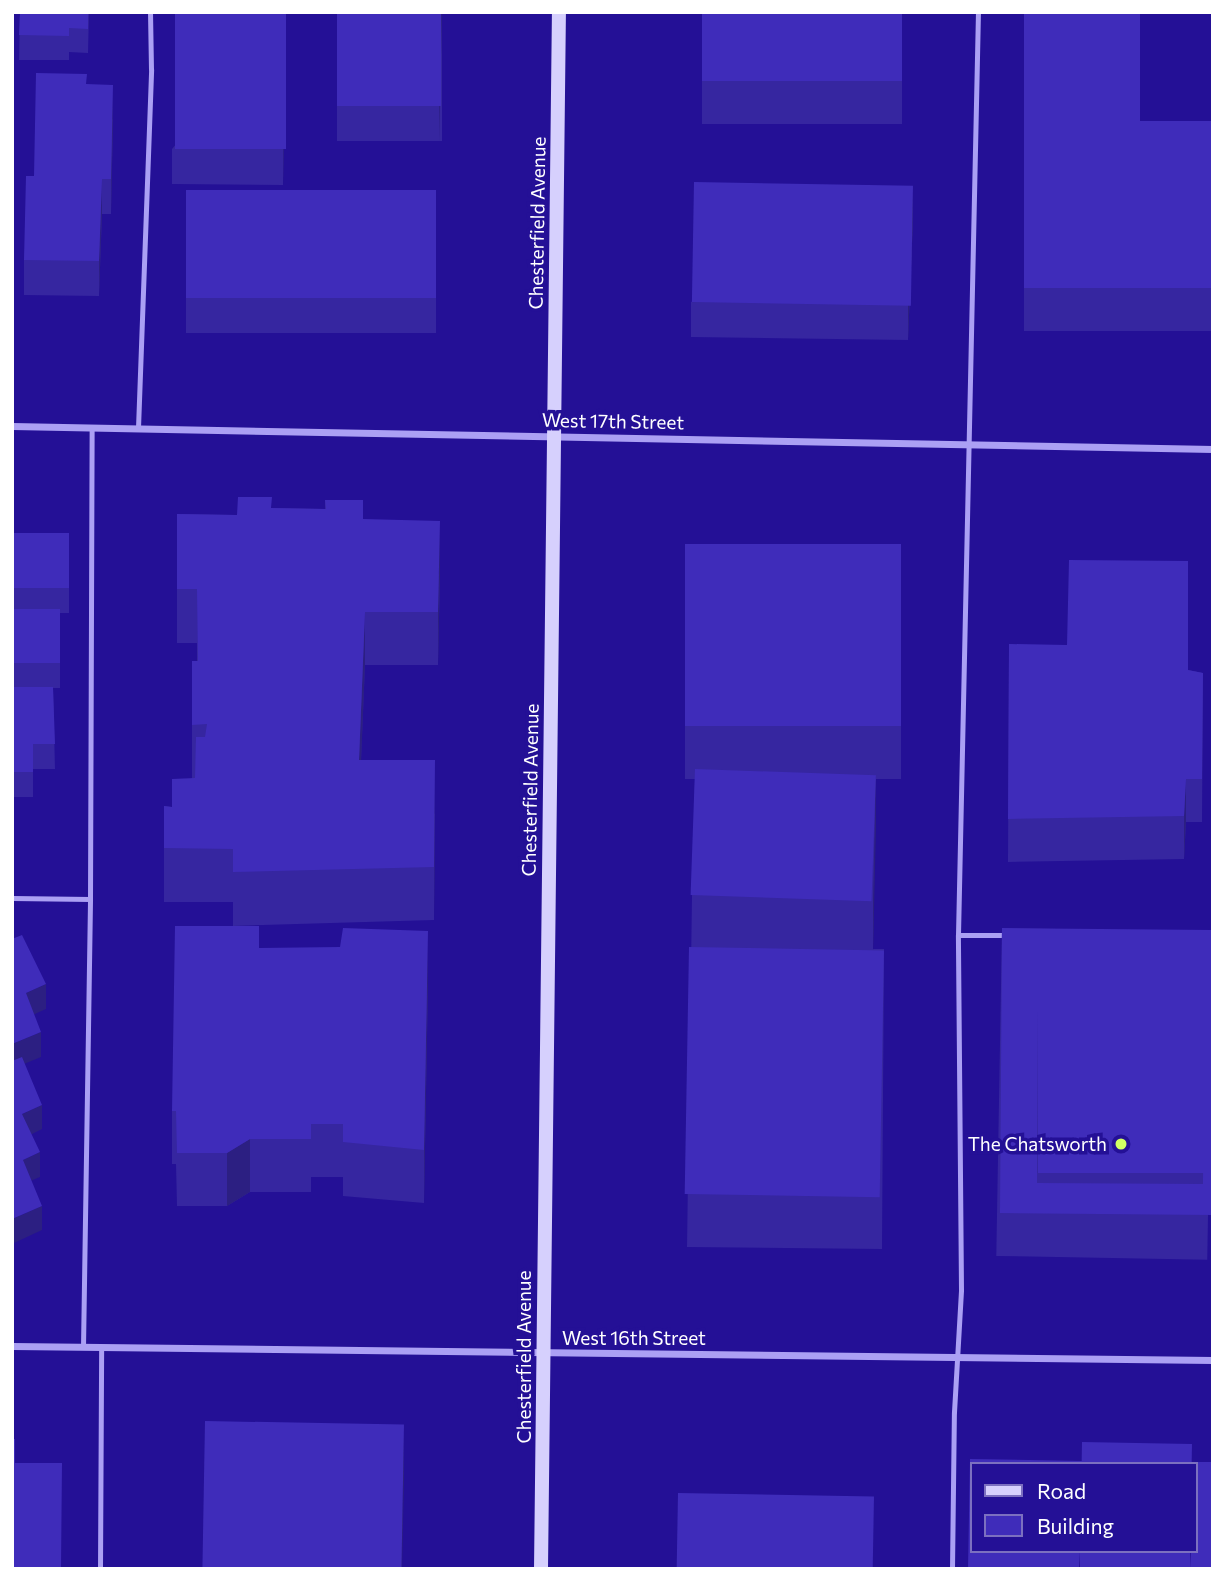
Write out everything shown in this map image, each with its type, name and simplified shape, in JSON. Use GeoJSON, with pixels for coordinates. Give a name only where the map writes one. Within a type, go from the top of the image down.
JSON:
{"type":"FeatureCollection","features":[{"type":"Feature","properties":{"kind":"street","name":"Chesterfield Avenue"},"geometry":{"type":"LineString","coordinates":[[541,1569],[552,435],[559,12]]}},
{"type":"Feature","properties":{"kind":"street","name":"West 17th Street"},"geometry":{"type":"LineString","coordinates":[[12,426],[1213,449]]}},
{"type":"Feature","properties":{"kind":"street","name":"West 16th Street"},"geometry":{"type":"LineString","coordinates":[[12,1346],[1213,1360]]}},
{"type":"Feature","properties":{"kind":"lane"},"geometry":{"type":"LineString","coordinates":[[138,428],[151,69],[150,12]]}},
{"type":"Feature","properties":{"kind":"lane"},"geometry":{"type":"LineString","coordinates":[[952,1569],[961,1290],[958,935],[978,12]]}},
{"type":"Feature","properties":{"kind":"lane"},"geometry":{"type":"LineString","coordinates":[[83,1346],[90,899],[92,427]]}},
{"type":"Feature","properties":{"kind":"lane"},"geometry":{"type":"LineString","coordinates":[[12,898],[90,899]]}},
{"type":"Feature","properties":{"kind":"lane"},"geometry":{"type":"LineString","coordinates":[[958,935],[1012,935]]}},
{"type":"Feature","properties":{"kind":"lane"},"geometry":{"type":"LineString","coordinates":[[100,1569],[101,1346]]}},
{"type":"Feature","properties":{"kind":"building"},"geometry":{"type":"Polygon","coordinates":[[[20,12],[88,12],[88,29],[69,28],[69,36],[19,35],[20,12]]]}},
{"type":"Feature","properties":{"kind":"building"},"geometry":{"type":"Polygon","coordinates":[[[175,12],[286,12],[286,149],[175,149],[175,12]]]}},
{"type":"Feature","properties":{"kind":"building"},"geometry":{"type":"Polygon","coordinates":[[[337,12],[441,12],[441,106],[337,106],[337,12]]]}},
{"type":"Feature","properties":{"kind":"building"},"geometry":{"type":"Polygon","coordinates":[[[702,12],[902,12],[902,81],[702,81],[702,12]]]}},
{"type":"Feature","properties":{"kind":"building"},"geometry":{"type":"Polygon","coordinates":[[[1024,12],[1140,12],[1140,121],[1213,121],[1213,288],[1024,288],[1024,12]]]}},
{"type":"Feature","properties":{"kind":"building"},"geometry":{"type":"Polygon","coordinates":[[[36,73],[87,74],[86,84],[113,85],[111,179],[102,179],[99,261],[24,260],[26,176],[34,176],[36,73]]]}},
{"type":"Feature","properties":{"kind":"building"},"geometry":{"type":"Polygon","coordinates":[[[694,182],[913,186],[911,306],[692,302],[694,182]]]}},
{"type":"Feature","properties":{"kind":"building"},"geometry":{"type":"Polygon","coordinates":[[[186,190],[436,190],[436,298],[186,298],[186,190]]]}},
{"type":"Feature","properties":{"kind":"building"},"geometry":{"type":"Polygon","coordinates":[[[238,497],[272,497],[271,508],[326,509],[325,500],[363,500],[363,519],[440,521],[438,612],[365,612],[359,760],[435,760],[434,867],[233,872],[233,849],[164,848],[164,806],[172,807],[172,779],[195,778],[196,737],[205,737],[207,724],[192,725],[192,661],[198,661],[197,589],[177,589],[177,514],[237,515],[238,497]]]}},
{"type":"Feature","properties":{"kind":"building"},"geometry":{"type":"Polygon","coordinates":[[[12,533],[69,533],[69,588],[12,588],[12,533]]]}},
{"type":"Feature","properties":{"kind":"building"},"geometry":{"type":"Polygon","coordinates":[[[685,544],[901,544],[901,726],[685,726],[685,544]]]}},
{"type":"Feature","properties":{"kind":"building"},"geometry":{"type":"Polygon","coordinates":[[[1069,560],[1188,561],[1188,670],[1203,673],[1202,779],[1186,779],[1184,816],[1008,819],[1009,644],[1067,645],[1069,560]]]}},
{"type":"Feature","properties":{"kind":"building"},"geometry":{"type":"Polygon","coordinates":[[[12,609],[60,609],[60,663],[12,663],[12,609]]]}},
{"type":"Feature","properties":{"kind":"building"},"geometry":{"type":"Polygon","coordinates":[[[12,687],[53,687],[55,744],[33,744],[33,772],[12,772],[12,687]]]}},
{"type":"Feature","properties":{"kind":"building"},"geometry":{"type":"Polygon","coordinates":[[[695,769],[876,775],[871,901],[691,895],[695,769]]]}},
{"type":"Feature","properties":{"kind":"building"},"geometry":{"type":"Polygon","coordinates":[[[175,926],[259,926],[259,948],[340,947],[343,928],[428,931],[424,1150],[343,1142],[343,1124],[311,1124],[311,1139],[250,1139],[227,1153],[177,1153],[176,1111],[172,1111],[175,926]]]}},
{"type":"Feature","properties":{"kind":"building"},"geometry":{"type":"Polygon","coordinates":[[[1002,928],[1213,930],[1213,1215],[1000,1213],[1002,928]],[[1038,1008],[1037,1183],[1203,1184],[1204,1009],[1038,1008]]]}},
{"type":"Feature","properties":{"kind":"building"},"geometry":{"type":"Polygon","coordinates":[[[22,935],[46,984],[26,993],[41,1032],[12,1044],[12,939],[22,935]]]}},
{"type":"Feature","properties":{"kind":"building"},"geometry":{"type":"Polygon","coordinates":[[[689,947],[884,950],[880,1197],[685,1194],[689,947]]]}},
{"type":"Feature","properties":{"kind":"building","name":"The Chatsworth"},"geometry":{"type":"Polygon","coordinates":[[[1038,1008],[1204,1008],[1204,1173],[1038,1173],[1038,1008]]]}},
{"type":"Feature","properties":{"kind":"building"},"geometry":{"type":"Polygon","coordinates":[[[22,1057],[42,1105],[22,1114],[40,1152],[23,1160],[42,1206],[12,1219],[12,1061],[22,1057]]]}},
{"type":"Feature","properties":{"kind":"building"},"geometry":{"type":"Polygon","coordinates":[[[205,1421],[404,1424],[401,1569],[202,1569],[205,1421]]]}},
{"type":"Feature","properties":{"kind":"building"},"geometry":{"type":"Polygon","coordinates":[[[12,1439],[15,1439],[15,1463],[62,1463],[61,1569],[12,1569],[12,1439]]]}},
{"type":"Feature","properties":{"kind":"building"},"geometry":{"type":"Polygon","coordinates":[[[1082,1442],[1192,1444],[1192,1462],[1082,1462],[1082,1442]]]}},
{"type":"Feature","properties":{"kind":"building"},"geometry":{"type":"Polygon","coordinates":[[[970,1459],[1082,1461],[970,1462],[970,1553],[1080,1553],[1079,1569],[968,1569],[970,1459]]]}},
{"type":"Feature","properties":{"kind":"building"},"geometry":{"type":"Polygon","coordinates":[[[1197,1462],[1213,1462],[1213,1569],[1190,1569],[1191,1553],[1197,1553],[1197,1462]]]}},
{"type":"Feature","properties":{"kind":"building"},"geometry":{"type":"Polygon","coordinates":[[[678,1493],[874,1496],[873,1569],[677,1569],[678,1493]]]}},
{"type":"Feature","properties":{"kind":"building"},"geometry":{"type":"Polygon","coordinates":[[[1080,1553],[1190,1553],[1190,1569],[1080,1569],[1080,1553]]]}},
{"type":"Feature","properties":{"kind":"place","name":"The Chatsworth"},"geometry":{"type":"Point","coordinates":[1121,1144]}}]}
